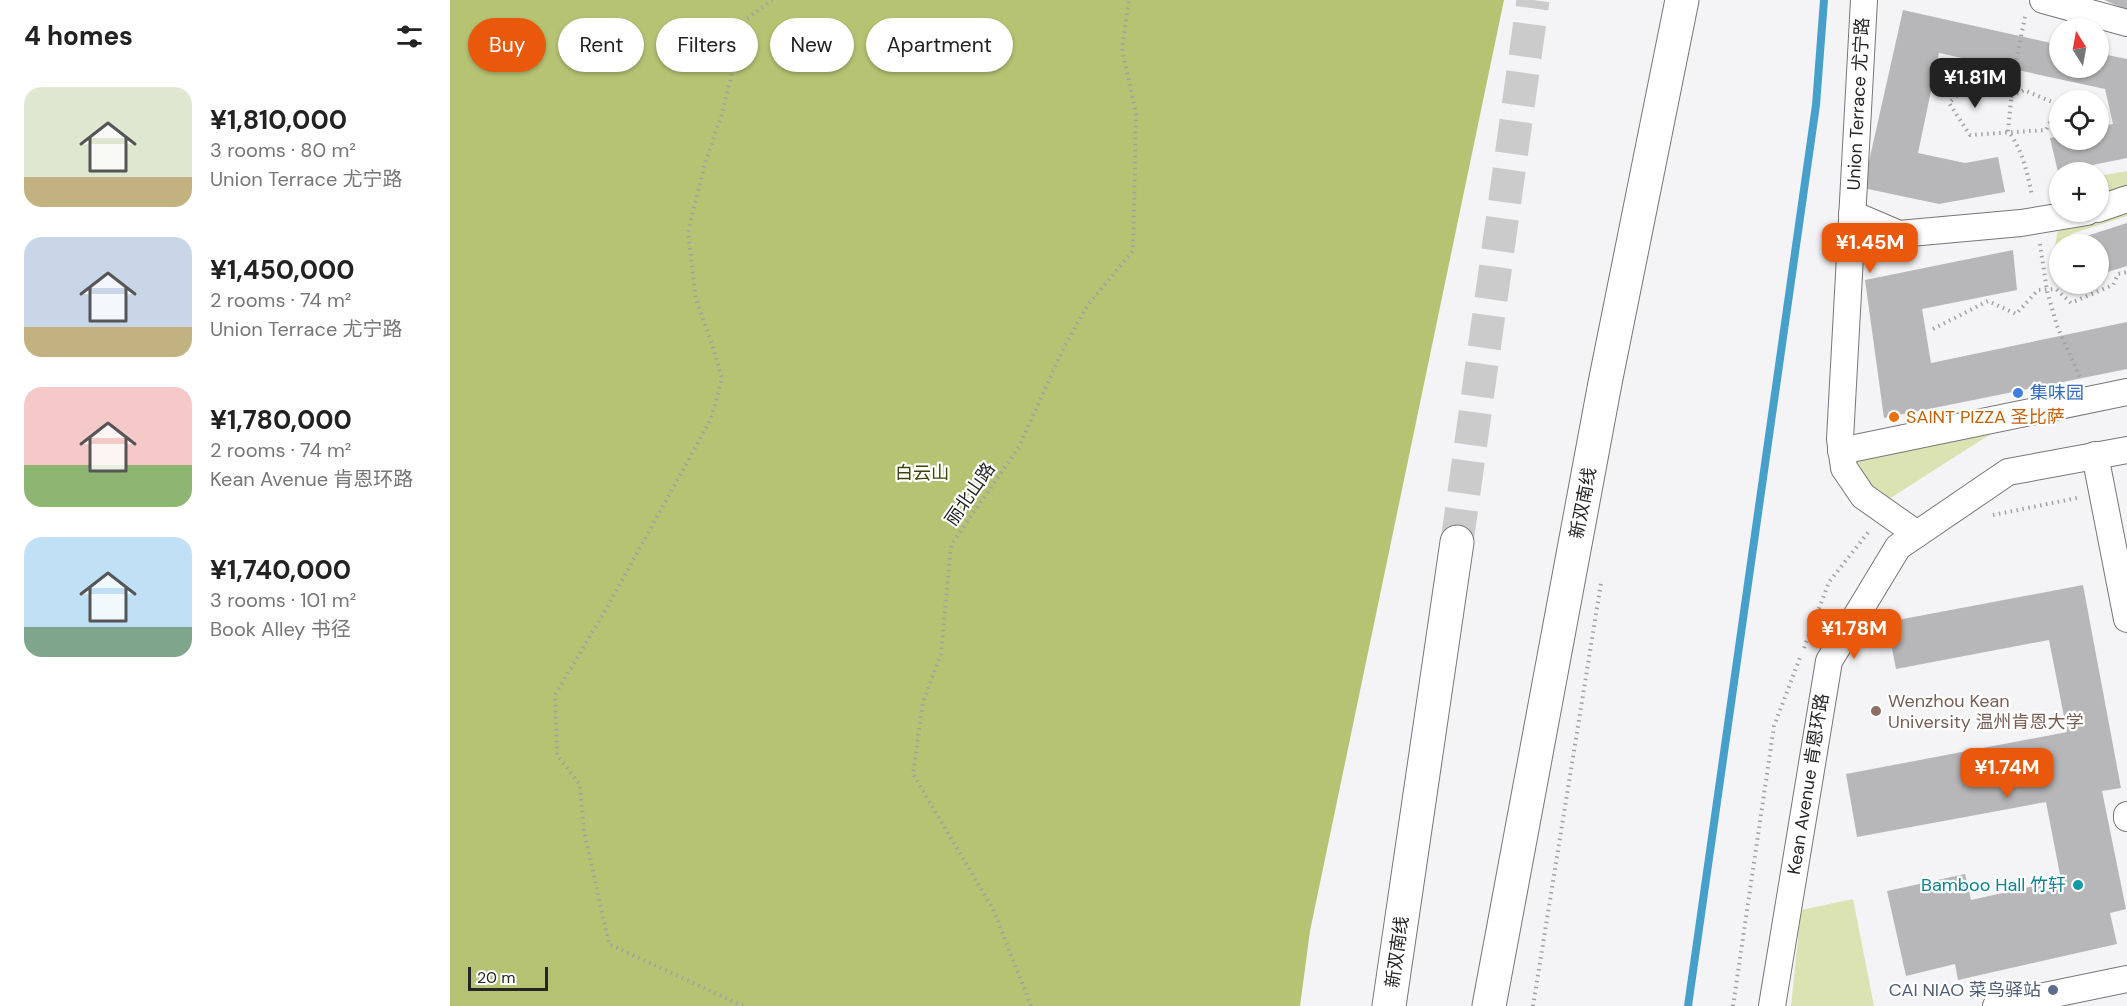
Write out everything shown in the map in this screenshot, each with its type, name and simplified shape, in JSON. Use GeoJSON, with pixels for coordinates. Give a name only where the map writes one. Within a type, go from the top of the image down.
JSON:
{"type":"FeatureCollection","features":[{"type":"Feature","properties":{"kind":"main road","name":"新双南线"},"geometry":{"type":"LineString","coordinates":[[1490,1006],[1603,394],[1682,0]]}},
{"type":"Feature","properties":{"kind":"main road","name":"新双南线"},"geometry":{"type":"LineString","coordinates":[[1389,1006],[1457,542]]}},
{"type":"Feature","properties":{"kind":"street","name":"Union Terrace 尤宁路"},"geometry":{"type":"LineString","coordinates":[[1864,0],[1840,418],[1841,451],[1844,468],[1863,496],[1917,534]]}},
{"type":"Feature","properties":{"kind":"street"},"geometry":{"type":"LineString","coordinates":[[2034,5],[2127,23]]}},
{"type":"Feature","properties":{"kind":"street"},"geometry":{"type":"LineString","coordinates":[[2109,205],[2127,198]]}},
{"type":"Feature","properties":{"kind":"street"},"geometry":{"type":"LineString","coordinates":[[1852,214],[1899,234],[2021,224],[2049,219]]}},
{"type":"Feature","properties":{"kind":"street"},"geometry":{"type":"LineString","coordinates":[[1841,451],[2127,392]]}},
{"type":"Feature","properties":{"kind":"street","name":"Kean Avenue 肯恩环路"},"geometry":{"type":"LineString","coordinates":[[1772,1006],[1829,660],[1898,547],[2008,472],[2127,450]]}},
{"type":"Feature","properties":{"kind":"street"},"geometry":{"type":"LineString","coordinates":[[2096,456],[2127,619]]}},
{"type":"Feature","properties":{"kind":"street"},"geometry":{"type":"LineString","coordinates":[[1996,1006],[2127,980]]}},
{"type":"Feature","properties":{"kind":"path"},"geometry":{"type":"LineString","coordinates":[[743,1006],[609,944],[584,830],[580,785],[556,755],[555,695],[605,611],[711,419],[722,379],[696,299],[688,232],[705,163],[722,114],[745,21],[772,0]]}},
{"type":"Feature","properties":{"kind":"path","name":"丽北山路"},"geometry":{"type":"LineString","coordinates":[[1031,1006],[993,909],[913,774],[923,702],[941,654],[951,545],[1019,447],[1064,349],[1088,306],[1133,251],[1136,114],[1122,49],[1130,0]]}},
{"type":"Feature","properties":{"kind":"path"},"geometry":{"type":"LineString","coordinates":[[2028,177],[2014,138],[2008,131],[2014,71],[2034,5]]}},
{"type":"Feature","properties":{"kind":"path"},"geometry":{"type":"LineString","coordinates":[[1976,77],[1994,79],[2012,96],[2024,90],[2059,105],[2046,130],[1970,135],[1949,103],[1976,77]]}},
{"type":"Feature","properties":{"kind":"path"},"geometry":{"type":"LineString","coordinates":[[2041,245],[2047,291],[2057,326],[2084,386]]}},
{"type":"Feature","properties":{"kind":"path"},"geometry":{"type":"LineString","coordinates":[[1933,329],[1988,302],[2016,314],[2038,290],[2056,289],[2071,303],[2113,285],[2118,274],[2127,272]]}},
{"type":"Feature","properties":{"kind":"path"},"geometry":{"type":"LineString","coordinates":[[1987,516],[2103,493]]}},
{"type":"Feature","properties":{"kind":"green space","name":"白云山"},"geometry":{"type":"Polygon","coordinates":[[[450,0],[1504,0],[1310,931],[1300,1006],[450,1006],[450,0]]]}},
{"type":"Feature","properties":{"kind":"green space"},"geometry":{"type":"Polygon","coordinates":[[[2127,171],[2127,216],[2109,222],[2109,174],[2127,171]]]}},
{"type":"Feature","properties":{"kind":"green space"},"geometry":{"type":"Polygon","coordinates":[[[2058,222],[2108,222],[2071,234],[2057,234],[2058,222]]]}},
{"type":"Feature","properties":{"kind":"green space"},"geometry":{"type":"Polygon","coordinates":[[[2000,428],[1878,506],[1843,463],[2000,428]]]}},
{"type":"Feature","properties":{"kind":"green space"},"geometry":{"type":"Polygon","coordinates":[[[1853,899],[1874,1006],[1791,1006],[1801,910],[1853,899]]]}},
{"type":"Feature","properties":{"kind":"building"},"geometry":{"type":"Polygon","coordinates":[[[2104,0],[2127,0],[2127,10],[2104,0]]]}},
{"type":"Feature","properties":{"kind":"building"},"geometry":{"type":"Polygon","coordinates":[[[1903,10],[2049,43],[2049,77],[1939,53],[1918,153],[1965,163],[1998,157],[2005,192],[1939,204],[1863,188],[1903,10]]]}},
{"type":"Feature","properties":{"kind":"building"},"geometry":{"type":"Polygon","coordinates":[[[2109,55],[2127,59],[2127,158],[2107,162],[2056,162],[2053,150],[2109,150],[2109,125],[2113,124],[2109,106],[2109,90],[2054,78],[2109,78],[2109,55]]]}},
{"type":"Feature","properties":{"kind":"building"},"geometry":{"type":"Polygon","coordinates":[[[2127,223],[2127,266],[2109,272],[2109,234],[2093,234],[2127,223]]]}},
{"type":"Feature","properties":{"kind":"building"},"geometry":{"type":"Polygon","coordinates":[[[2013,250],[2017,290],[1922,309],[1931,363],[2127,322],[2127,369],[1884,418],[1865,280],[2013,250]]]}},
{"type":"Feature","properties":{"kind":"building"},"geometry":{"type":"Polygon","coordinates":[[[2083,585],[2121,788],[2102,791],[2126,909],[2110,913],[2117,944],[1958,980],[1955,964],[1906,976],[1887,891],[1965,874],[1971,900],[2061,880],[2046,802],[1857,837],[1846,774],[2067,732],[2049,640],[1896,669],[1887,622],[2083,585]]]}},
{"type":"Feature","properties":{"kind":"waterway"},"geometry":{"type":"LineString","coordinates":[[1688,1006],[1816,105],[1824,0]]}},
{"type":"Feature","properties":{"kind":"tunnel"},"geometry":{"type":"LineString","coordinates":[[1457,542],[1533,0]]}},
{"type":"Feature","properties":{"kind":"place","name":"集味园"},"geometry":{"type":"Point","coordinates":[2018,393]}},
{"type":"Feature","properties":{"kind":"place","name":"SAINT PIZZA 圣比萨"},"geometry":{"type":"Point","coordinates":[1894,417]}},
{"type":"Feature","properties":{"kind":"place","name":"Wenzhou Kean University 温州肯恩大学"},"geometry":{"type":"Point","coordinates":[1876,711]}},
{"type":"Feature","properties":{"kind":"place","name":"Bamboo Hall 竹轩"},"geometry":{"type":"Point","coordinates":[2078,885]}},
{"type":"Feature","properties":{"kind":"place","name":"CAI NIAO 菜鸟驿站"},"geometry":{"type":"Point","coordinates":[2053,990]}}]}
